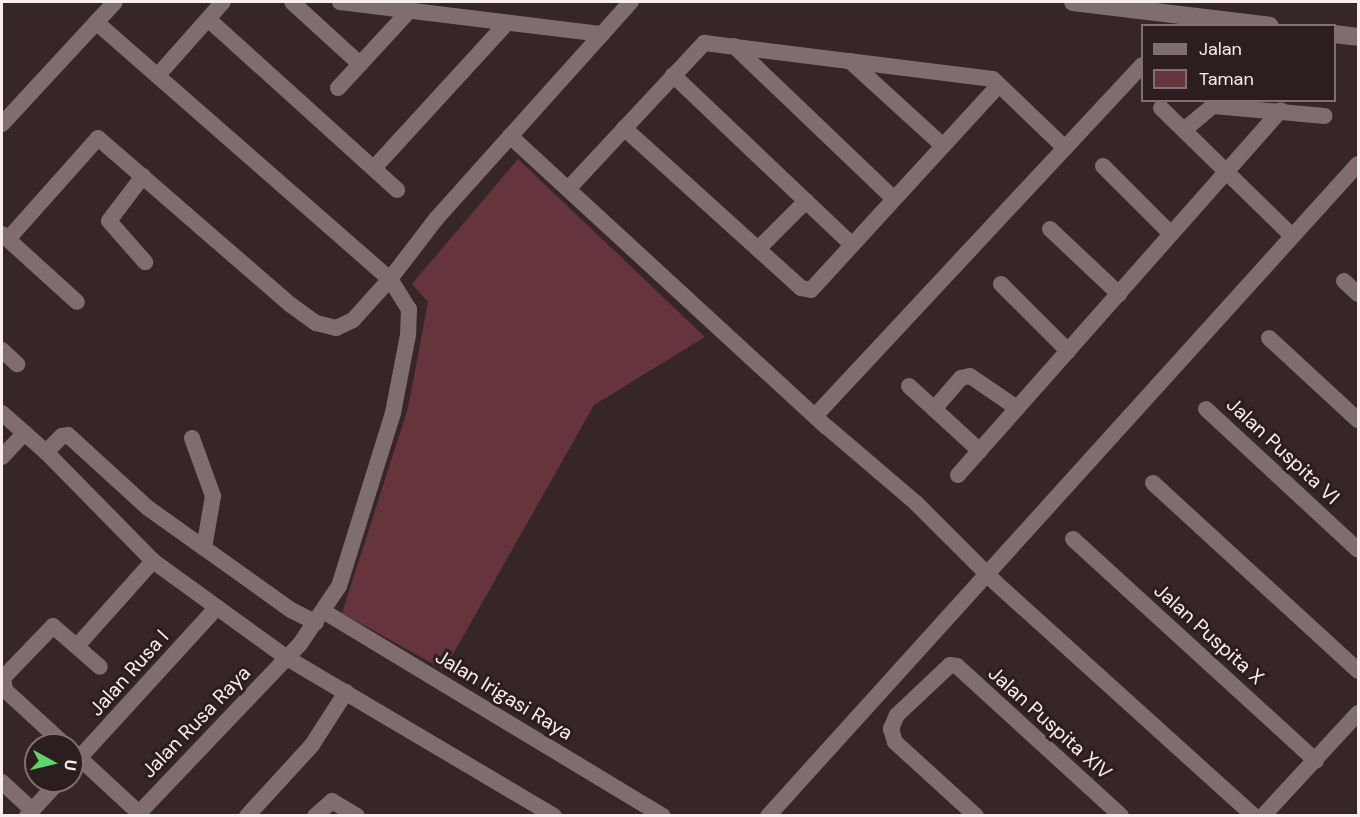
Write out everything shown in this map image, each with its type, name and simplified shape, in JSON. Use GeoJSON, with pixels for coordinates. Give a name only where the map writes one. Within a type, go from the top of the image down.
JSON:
{"type":"FeatureCollection","features":[{"type":"Feature","properties":{"kind":"street"},"geometry":{"type":"LineString","coordinates":[[2,124],[115,2]]}},
{"type":"Feature","properties":{"kind":"street"},"geometry":{"type":"LineString","coordinates":[[159,74],[223,2]]}},
{"type":"Feature","properties":{"kind":"street"},"geometry":{"type":"LineString","coordinates":[[292,2],[360,64]]}},
{"type":"Feature","properties":{"kind":"street"},"geometry":{"type":"LineString","coordinates":[[340,2],[602,34]]}},
{"type":"Feature","properties":{"kind":"street"},"geometry":{"type":"LineString","coordinates":[[77,302],[5,237],[98,138],[316,323],[336,328],[353,320],[390,279],[436,219],[631,2]]}},
{"type":"Feature","properties":{"kind":"street"},"geometry":{"type":"LineString","coordinates":[[1073,2],[1254,24]]}},
{"type":"Feature","properties":{"kind":"street"},"geometry":{"type":"LineString","coordinates":[[338,88],[410,10]]}},
{"type":"Feature","properties":{"kind":"street"},"geometry":{"type":"LineString","coordinates":[[208,19],[397,190]]}},
{"type":"Feature","properties":{"kind":"street","name":"Jalan Rusa Raya"},"geometry":{"type":"LineString","coordinates":[[96,22],[159,74],[390,279],[409,309],[406,346],[393,413],[364,515],[339,586],[300,644],[139,814]]}},
{"type":"Feature","properties":{"kind":"street"},"geometry":{"type":"LineString","coordinates":[[374,168],[507,23]]}},
{"type":"Feature","properties":{"kind":"street"},"geometry":{"type":"LineString","coordinates":[[1336,34],[1359,37]]}},
{"type":"Feature","properties":{"kind":"street"},"geometry":{"type":"LineString","coordinates":[[568,189],[704,43],[993,79],[1065,148]]}},
{"type":"Feature","properties":{"kind":"street"},"geometry":{"type":"LineString","coordinates":[[734,46],[894,199]]}},
{"type":"Feature","properties":{"kind":"street"},"geometry":{"type":"LineString","coordinates":[[850,61],[943,146]]}},
{"type":"Feature","properties":{"kind":"street"},"geometry":{"type":"LineString","coordinates":[[815,416],[1141,67]]}},
{"type":"Feature","properties":{"kind":"street"},"geometry":{"type":"LineString","coordinates":[[672,75],[852,245]]}},
{"type":"Feature","properties":{"kind":"street"},"geometry":{"type":"LineString","coordinates":[[624,128],[801,288],[811,290],[999,85]]}},
{"type":"Feature","properties":{"kind":"street"},"geometry":{"type":"LineString","coordinates":[[1184,130],[1213,106],[1281,110],[1325,116]]}},
{"type":"Feature","properties":{"kind":"street"},"geometry":{"type":"LineString","coordinates":[[1161,108],[1292,235]]}},
{"type":"Feature","properties":{"kind":"street"},"geometry":{"type":"LineString","coordinates":[[958,475],[1281,110]]}},
{"type":"Feature","properties":{"kind":"street"},"geometry":{"type":"LineString","coordinates":[[510,136],[815,416],[916,503],[987,574],[1254,816]]}},
{"type":"Feature","properties":{"kind":"street"},"geometry":{"type":"LineString","coordinates":[[768,816],[1292,235],[1359,164]]}},
{"type":"Feature","properties":{"kind":"street"},"geometry":{"type":"LineString","coordinates":[[1103,166],[1171,234]]}},
{"type":"Feature","properties":{"kind":"street"},"geometry":{"type":"LineString","coordinates":[[143,176],[109,221],[145,262]]}},
{"type":"Feature","properties":{"kind":"street"},"geometry":{"type":"LineString","coordinates":[[758,249],[806,201]]}},
{"type":"Feature","properties":{"kind":"street"},"geometry":{"type":"LineString","coordinates":[[1050,229],[1119,294]]}},
{"type":"Feature","properties":{"kind":"street"},"geometry":{"type":"LineString","coordinates":[[1344,281],[1359,294]]}},
{"type":"Feature","properties":{"kind":"street"},"geometry":{"type":"LineString","coordinates":[[1001,284],[1068,351]]}},
{"type":"Feature","properties":{"kind":"street"},"geometry":{"type":"LineString","coordinates":[[1269,338],[1359,420]]}},
{"type":"Feature","properties":{"kind":"street"},"geometry":{"type":"LineString","coordinates":[[2,350],[17,364]]}},
{"type":"Feature","properties":{"kind":"street"},"geometry":{"type":"LineString","coordinates":[[934,410],[961,378],[970,376],[1017,408]]}},
{"type":"Feature","properties":{"kind":"street"},"geometry":{"type":"LineString","coordinates":[[909,387],[980,451]]}},
{"type":"Feature","properties":{"kind":"street","name":"Jalan Puspita VI"},"geometry":{"type":"LineString","coordinates":[[1206,409],[1359,550]]}},
{"type":"Feature","properties":{"kind":"street"},"geometry":{"type":"LineString","coordinates":[[2,413],[46,452],[153,561],[287,658],[554,816]]}},
{"type":"Feature","properties":{"kind":"street"},"geometry":{"type":"LineString","coordinates":[[2,457],[24,433]]}},
{"type":"Feature","properties":{"kind":"street","name":"Jalan Irigasi Raya"},"geometry":{"type":"LineString","coordinates":[[46,452],[62,436],[68,435],[148,508],[291,610],[318,620],[663,816]]}},
{"type":"Feature","properties":{"kind":"street"},"geometry":{"type":"LineString","coordinates":[[192,438],[213,496],[204,548]]}},
{"type":"Feature","properties":{"kind":"street"},"geometry":{"type":"LineString","coordinates":[[1153,483],[1359,671]]}},
{"type":"Feature","properties":{"kind":"street","name":"Jalan Puspita X"},"geometry":{"type":"LineString","coordinates":[[1073,539],[1316,761]]}},
{"type":"Feature","properties":{"kind":"street"},"geometry":{"type":"LineString","coordinates":[[77,646],[153,561]]}},
{"type":"Feature","properties":{"kind":"street","name":"Jalan Rusa I"},"geometry":{"type":"LineString","coordinates":[[84,748],[217,607]]}},
{"type":"Feature","properties":{"kind":"street"},"geometry":{"type":"LineString","coordinates":[[52,733],[5,690],[3,681],[51,627],[57,627],[100,667]]}},
{"type":"Feature","properties":{"kind":"street","name":"Jalan Puspita XIV"},"geometry":{"type":"LineString","coordinates":[[976,816],[895,742],[891,729],[897,715],[950,665],[957,666],[1121,816]]}},
{"type":"Feature","properties":{"kind":"street"},"geometry":{"type":"LineString","coordinates":[[248,816],[312,745],[346,692]]}},
{"type":"Feature","properties":{"kind":"street"},"geometry":{"type":"LineString","coordinates":[[1263,816],[1352,724],[1359,713]]}},
{"type":"Feature","properties":{"kind":"street"},"geometry":{"type":"LineString","coordinates":[[84,767],[139,814]]}},
{"type":"Feature","properties":{"kind":"street"},"geometry":{"type":"LineString","coordinates":[[2,782],[30,813],[48,793]]}},
{"type":"Feature","properties":{"kind":"street"},"geometry":{"type":"LineString","coordinates":[[315,816],[332,801],[357,816]]}},
{"type":"Feature","properties":{"kind":"green space"},"geometry":{"type":"Polygon","coordinates":[[[518,159],[705,337],[594,405],[444,670],[342,613],[408,408],[428,302],[412,284],[518,159]]]}}]}
